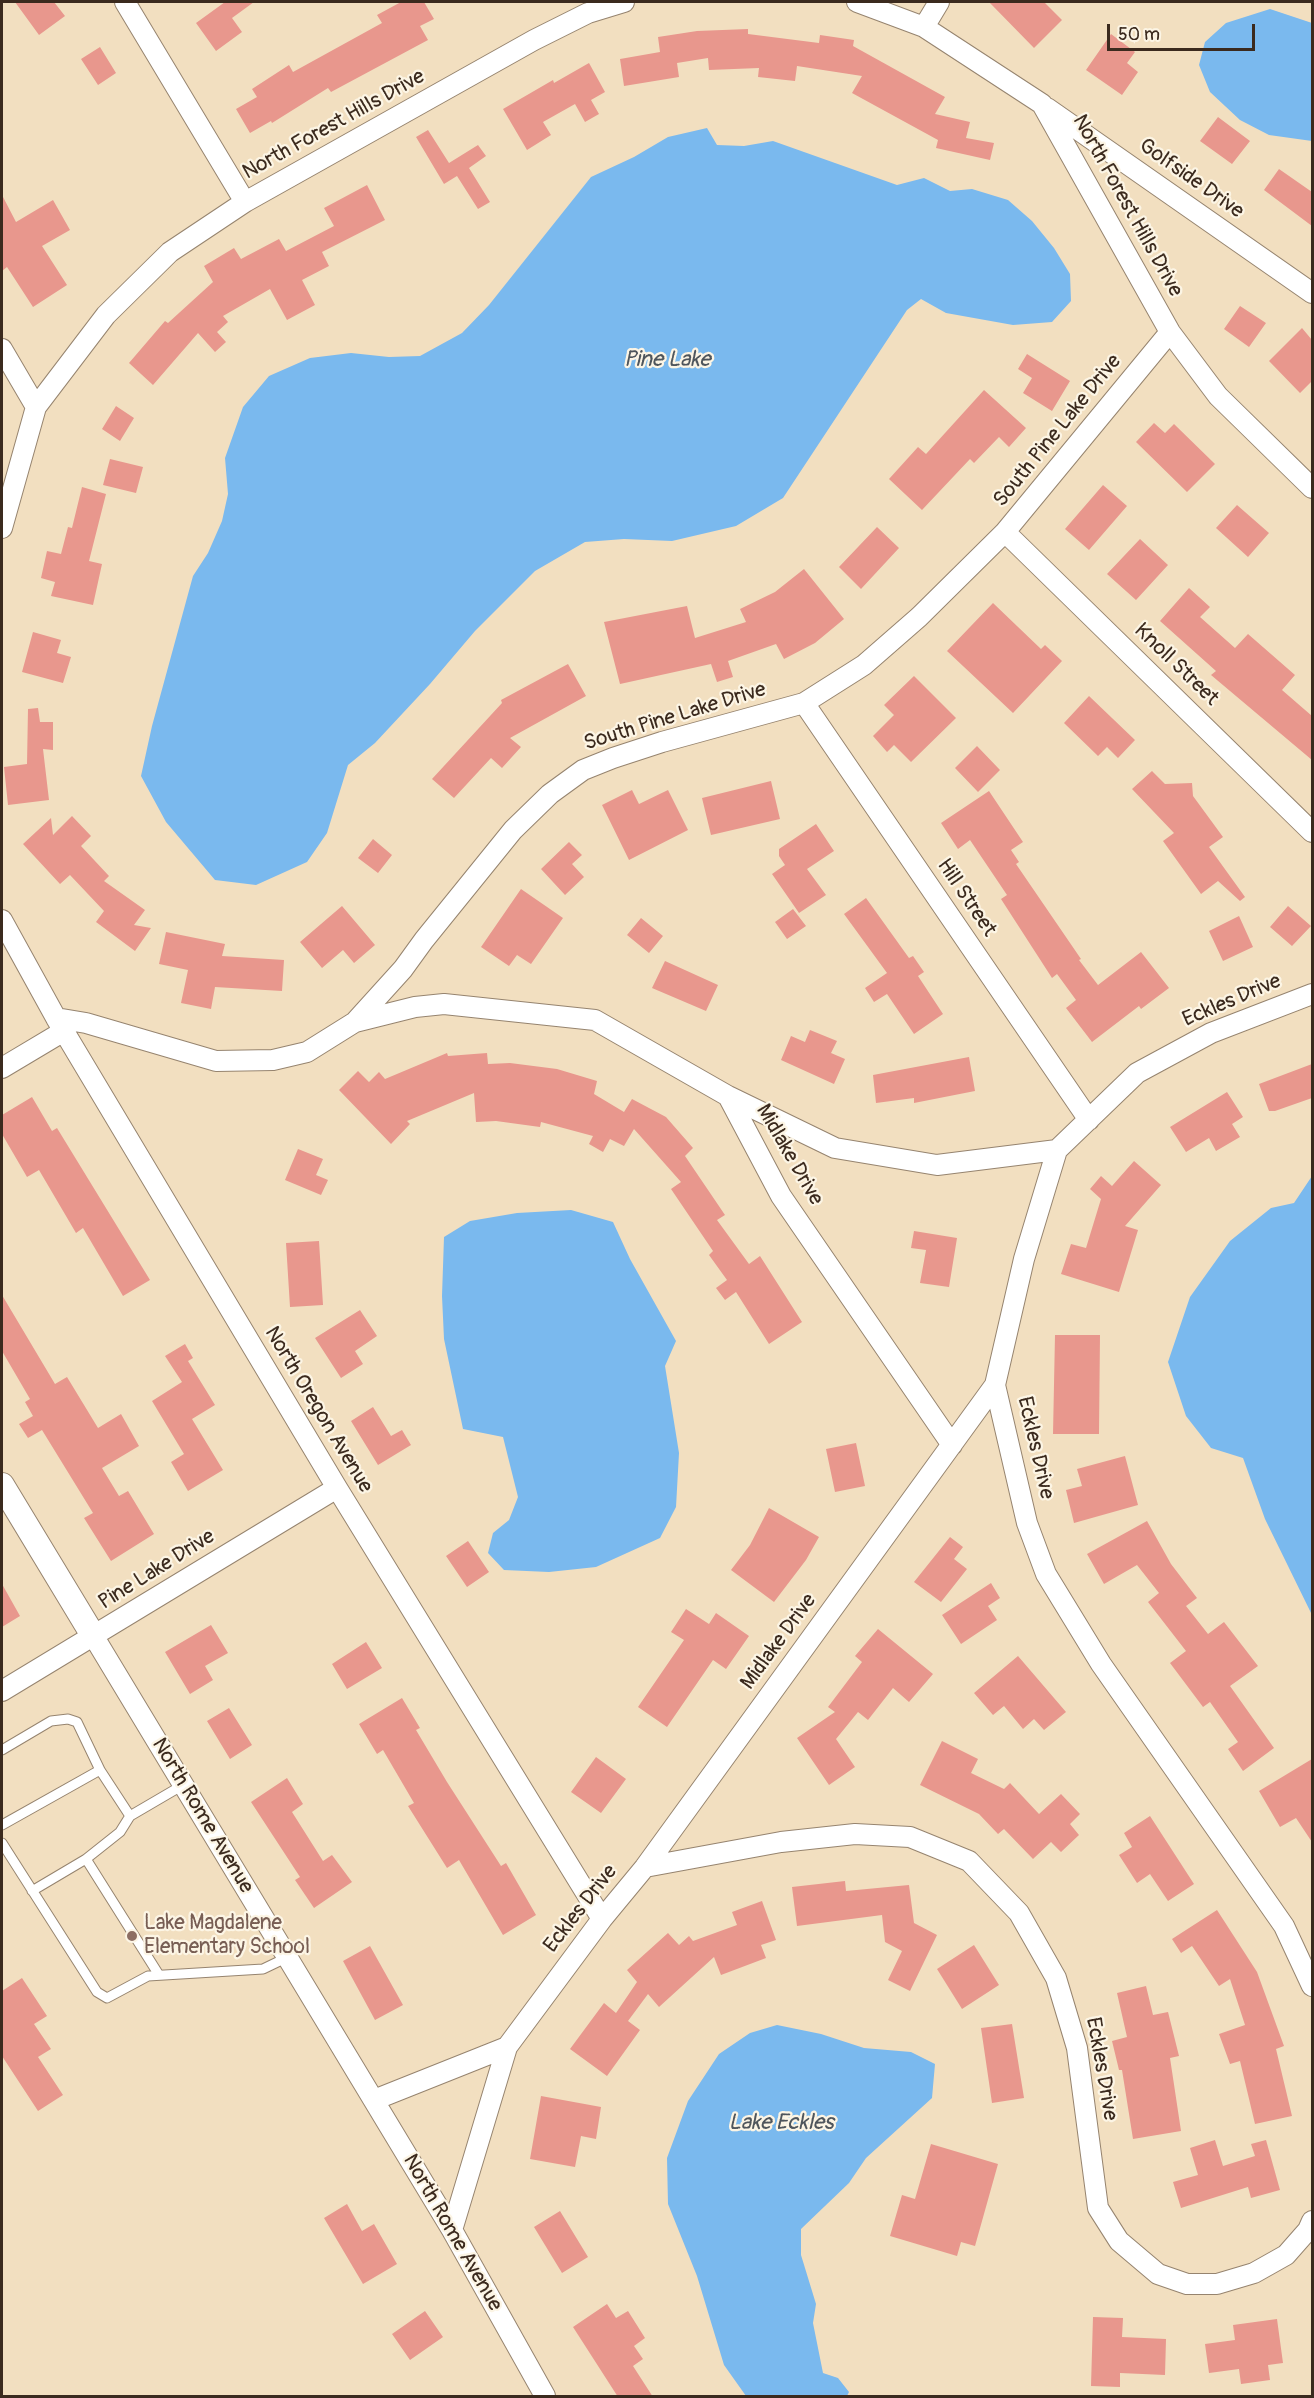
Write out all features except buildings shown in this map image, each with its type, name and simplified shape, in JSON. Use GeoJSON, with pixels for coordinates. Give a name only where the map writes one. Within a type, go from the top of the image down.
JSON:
{"type":"FeatureCollection","features":[{"type":"Feature","properties":{"kind":"street","name":"North Forest Hills Drive"},"geometry":{"type":"LineString","coordinates":[[124,2],[244,202],[534,40],[585,7],[624,2]]}},
{"type":"Feature","properties":{"kind":"street","name":"North Forest Hills Drive"},"geometry":{"type":"LineString","coordinates":[[857,2],[924,27],[1042,104],[1170,332],[1218,396],[1312,488]]}},
{"type":"Feature","properties":{"kind":"street"},"geometry":{"type":"LineString","coordinates":[[924,27],[939,2]]}},
{"type":"Feature","properties":{"kind":"street","name":"Golfside Drive"},"geometry":{"type":"LineString","coordinates":[[1042,104],[1312,293]]}},
{"type":"Feature","properties":{"kind":"street"},"geometry":{"type":"LineString","coordinates":[[2,528],[36,407],[106,315],[170,252],[244,202]]}},
{"type":"Feature","properties":{"kind":"street","name":"South Pine Lake Drive"},"geometry":{"type":"LineString","coordinates":[[60,1025],[86,1023],[216,1061],[273,1060],[307,1052],[355,1022],[403,969],[513,830],[550,794],[583,770],[662,742],[804,703],[864,665],[919,617],[1005,532],[1170,332]]}},
{"type":"Feature","properties":{"kind":"street"},"geometry":{"type":"LineString","coordinates":[[2,349],[36,407]]}},
{"type":"Feature","properties":{"kind":"street","name":"Knoll Street"},"geometry":{"type":"LineString","coordinates":[[1005,532],[1312,832]]}},
{"type":"Feature","properties":{"kind":"street","name":"Hill Street"},"geometry":{"type":"LineString","coordinates":[[804,703],[1089,1120]]}},
{"type":"Feature","properties":{"kind":"street","name":"North Oregon Avenue"},"geometry":{"type":"LineString","coordinates":[[2,920],[60,1025],[337,1488],[602,1919]]}},
{"type":"Feature","properties":{"kind":"street","name":"Eckles Drive"},"geometry":{"type":"LineString","coordinates":[[1312,994],[1211,1033],[1137,1073],[1057,1150],[1024,1259],[995,1385],[1027,1523],[1046,1574],[1101,1664],[1284,1926],[1312,1986]]}},
{"type":"Feature","properties":{"kind":"street","name":"Midlake Drive"},"geometry":{"type":"LineString","coordinates":[[355,1022],[415,1007],[444,1004],[595,1020],[728,1096],[835,1148],[937,1165],[1057,1150]]}},
{"type":"Feature","properties":{"kind":"street"},"geometry":{"type":"LineString","coordinates":[[2,1068],[60,1025]]}},
{"type":"Feature","properties":{"kind":"street","name":"Midlake Drive"},"geometry":{"type":"LineString","coordinates":[[728,1096],[781,1196],[952,1445]]}},
{"type":"Feature","properties":{"kind":"street","name":"Midlake Drive"},"geometry":{"type":"LineString","coordinates":[[645,1867],[995,1385]]}},
{"type":"Feature","properties":{"kind":"street","name":"North Rome Avenue"},"geometry":{"type":"LineString","coordinates":[[2,1485],[452,2230],[545,2397]]}},
{"type":"Feature","properties":{"kind":"street","name":"Pine Lake Drive"},"geometry":{"type":"LineString","coordinates":[[2,1691],[337,1488]]}},
{"type":"Feature","properties":{"kind":"street","name":"Eckles Drive"},"geometry":{"type":"LineString","coordinates":[[452,2230],[507,2047],[602,1919],[645,1867],[781,1842],[855,1834],[910,1837],[969,1862],[1019,1913],[1056,1978],[1077,2048],[1098,2208],[1119,2241],[1158,2274],[1187,2284],[1217,2284],[1254,2273],[1286,2255],[1308,2230],[1312,2221]]}},
{"type":"Feature","properties":{"kind":"street"},"geometry":{"type":"LineString","coordinates":[[374,2100],[507,2047]]}},
{"type":"Feature","properties":{"kind":"lane"},"geometry":{"type":"LineString","coordinates":[[2,1750],[51,1721],[68,1719],[77,1722],[100,1770],[130,1816]]}},
{"type":"Feature","properties":{"kind":"lane"},"geometry":{"type":"LineString","coordinates":[[2,1825],[100,1770]]}},
{"type":"Feature","properties":{"kind":"lane"},"geometry":{"type":"LineString","coordinates":[[32,1891],[86,1859],[120,1832],[130,1816],[183,1785]]}},
{"type":"Feature","properties":{"kind":"lane"},"geometry":{"type":"LineString","coordinates":[[2,1843],[97,1992],[107,1998],[148,1976],[263,1969],[288,1957]]}},
{"type":"Feature","properties":{"kind":"lane"},"geometry":{"type":"LineString","coordinates":[[86,1859],[159,1975]]}},
{"type":"Feature","properties":{"kind":"water"},"geometry":{"type":"Polygon","coordinates":[[[1270,9],[1312,23],[1312,141],[1269,135],[1240,120],[1210,92],[1199,65],[1205,42],[1226,23],[1270,9]]]}},
{"type":"Feature","properties":{"kind":"water","name":"Pine Lake"},"geometry":{"type":"Polygon","coordinates":[[[707,128],[717,145],[744,146],[773,141],[897,185],[924,178],[950,191],[972,189],[1008,200],[1032,221],[1054,248],[1070,274],[1071,301],[1052,322],[1013,325],[946,313],[921,299],[907,310],[783,498],[736,526],[672,541],[624,539],[585,542],[535,571],[475,631],[375,743],[348,765],[327,833],[307,862],[256,885],[215,880],[166,822],[141,776],[152,726],[193,576],[208,553],[222,521],[228,494],[225,458],[243,407],[269,376],[310,358],[351,353],[389,357],[420,356],[462,333],[489,305],[591,177],[634,157],[668,137],[707,128]]]}},
{"type":"Feature","properties":{"kind":"water"},"geometry":{"type":"Polygon","coordinates":[[[1312,1176],[1312,1615],[1265,1519],[1243,1458],[1211,1448],[1186,1416],[1168,1362],[1190,1297],[1230,1241],[1271,1208],[1294,1203],[1312,1176]]]}},
{"type":"Feature","properties":{"kind":"water"},"geometry":{"type":"Polygon","coordinates":[[[571,1210],[613,1222],[630,1259],[676,1341],[665,1366],[679,1453],[676,1507],[660,1538],[596,1567],[549,1572],[504,1570],[488,1553],[493,1533],[509,1520],[518,1497],[503,1437],[463,1429],[444,1339],[442,1296],[444,1237],[470,1221],[517,1213],[571,1210]]]}},
{"type":"Feature","properties":{"kind":"water","name":"Lake Eckles"},"geometry":{"type":"Polygon","coordinates":[[[777,2025],[821,2034],[864,2048],[911,2052],[935,2064],[932,2098],[866,2158],[849,2183],[801,2229],[801,2255],[816,2304],[813,2323],[823,2373],[838,2378],[849,2392],[847,2396],[746,2396],[724,2365],[697,2276],[668,2204],[667,2158],[688,2101],[719,2054],[750,2033],[777,2025]]]}},
{"type":"Feature","properties":{"kind":"place","name":"Lake Magdalene Elementary School"},"geometry":{"type":"Point","coordinates":[132,1936]}}]}
